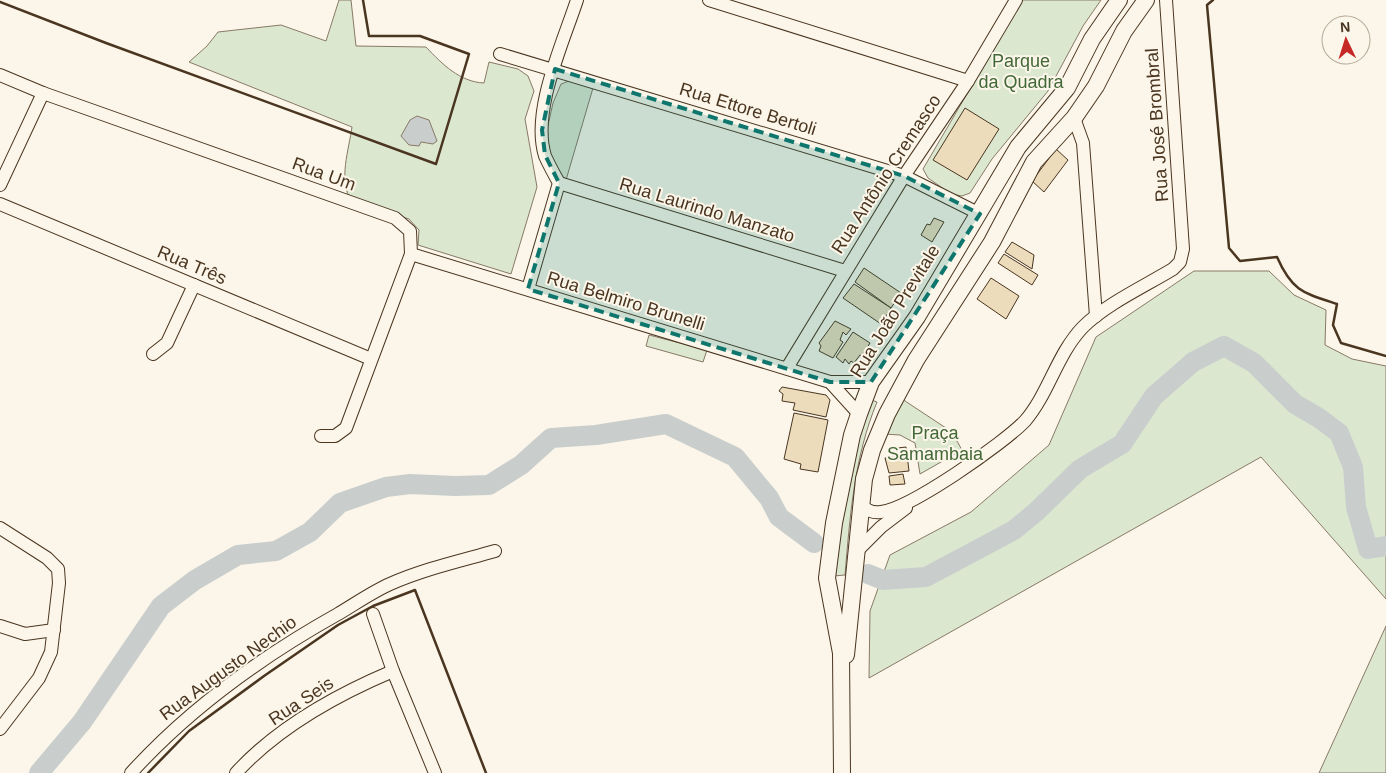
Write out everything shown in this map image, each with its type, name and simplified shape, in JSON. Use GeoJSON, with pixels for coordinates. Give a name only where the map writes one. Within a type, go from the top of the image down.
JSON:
{"type":"FeatureCollection","features":[{"type":"Feature","properties":{"kind":"main road","name":"Rua João Previtale"},"geometry":{"type":"LineString","coordinates":[[842,773],[841,653],[827,578],[834,523],[852,435],[859,414],[871,382],[917,317],[980,214],[1018,147],[1067,88],[1092,39],[1119,0]]}},
{"type":"Feature","properties":{"kind":"main road","name":"Rua João Previtale"},"geometry":{"type":"LineString","coordinates":[[842,687],[864,479],[872,450],[887,414],[916,360],[992,242],[1034,162],[1074,118],[1096,86],[1124,30],[1146,0]]}},
{"type":"Feature","properties":{"kind":"main road"},"geometry":{"type":"LineString","coordinates":[[871,382],[884,392],[887,414]]}},
{"type":"Feature","properties":{"kind":"main road"},"geometry":{"type":"LineString","coordinates":[[827,578],[832,586],[839,589],[853,584]]}},
{"type":"Feature","properties":{"kind":"street"},"geometry":{"type":"LineString","coordinates":[[528,289],[559,183],[545,155],[542,130],[543,110],[554,69],[577,0]]}},
{"type":"Feature","properties":{"kind":"street"},"geometry":{"type":"LineString","coordinates":[[709,0],[968,81]]}},
{"type":"Feature","properties":{"kind":"street","name":"Rua Antônio Cremasco"},"geometry":{"type":"LineString","coordinates":[[787,368],[904,176],[968,81],[1016,0]]}},
{"type":"Feature","properties":{"kind":"street","name":"Rua José Brombral"},"geometry":{"type":"LineString","coordinates":[[1096,316],[1172,269],[1180,262],[1183,248],[1166,0]]}},
{"type":"Feature","properties":{"kind":"street","name":"Rua Ettore Bertoli"},"geometry":{"type":"LineString","coordinates":[[500,54],[904,176],[980,214]]}},
{"type":"Feature","properties":{"kind":"street","name":"Rua Um"},"geometry":{"type":"LineString","coordinates":[[0,75],[43,93],[395,218],[410,231],[411,254],[346,428],[335,436],[321,436]]}},
{"type":"Feature","properties":{"kind":"street"},"geometry":{"type":"LineString","coordinates":[[0,185],[43,93]]}},
{"type":"Feature","properties":{"kind":"street"},"geometry":{"type":"LineString","coordinates":[[857,551],[881,527],[916,500],[1007,437],[1024,422],[1038,404],[1074,338],[1096,316],[1083,143],[1074,118]]}},
{"type":"Feature","properties":{"kind":"street","name":"Rua Laurindo Manzato"},"geometry":{"type":"LineString","coordinates":[[559,183],[845,271]]}},
{"type":"Feature","properties":{"kind":"street","name":"Rua Três"},"geometry":{"type":"LineString","coordinates":[[0,204],[371,359]]}},
{"type":"Feature","properties":{"kind":"street","name":"Rua Belmiro Brunelli"},"geometry":{"type":"LineString","coordinates":[[411,254],[651,329],[830,382],[871,382]]}},
{"type":"Feature","properties":{"kind":"street"},"geometry":{"type":"LineString","coordinates":[[153,354],[167,343],[194,285]]}},
{"type":"Feature","properties":{"kind":"street","name":"Rua Belmiro Brunelli"},"geometry":{"type":"LineString","coordinates":[[830,382],[859,414]]}},
{"type":"Feature","properties":{"kind":"street"},"geometry":{"type":"LineString","coordinates":[[861,504],[868,510],[879,513],[916,500]]}},
{"type":"Feature","properties":{"kind":"street"},"geometry":{"type":"LineString","coordinates":[[0,528],[47,558],[58,569],[59,583],[51,652],[39,678],[0,729]]}},
{"type":"Feature","properties":{"kind":"street","name":"Rua Augusto Nechio"},"geometry":{"type":"LineString","coordinates":[[131,773],[162,738],[192,712],[289,642],[389,585],[419,572],[496,551]]}},
{"type":"Feature","properties":{"kind":"street"},"geometry":{"type":"LineString","coordinates":[[373,614],[430,772]]}},
{"type":"Feature","properties":{"kind":"street"},"geometry":{"type":"LineString","coordinates":[[0,626],[14,632],[38,634],[54,630]]}},
{"type":"Feature","properties":{"kind":"street","name":"Rua Seis"},"geometry":{"type":"LineString","coordinates":[[236,773],[270,742],[314,711],[351,689],[393,671]]}},
{"type":"Feature","properties":{"kind":"highlighted area"},"geometry":{"type":"Polygon","coordinates":[[[555,69],[904,176],[980,214],[871,382],[830,382],[528,289],[559,183],[545,155],[542,130],[555,69]]]}},
{"type":"Feature","properties":{"kind":"green space"},"geometry":{"type":"Polygon","coordinates":[[[339,0],[351,0],[356,46],[426,47],[438,60],[459,76],[475,82],[484,83],[489,62],[518,69],[528,76],[534,91],[525,119],[537,187],[511,274],[418,245],[419,230],[409,219],[351,200],[345,184],[345,174],[352,127],[189,62],[207,46],[218,32],[281,25],[326,41],[339,0]]]}},
{"type":"Feature","properties":{"kind":"green space","name":"Parque da Quadra"},"geometry":{"type":"Polygon","coordinates":[[[1022,0],[1101,0],[1083,26],[1048,91],[992,159],[970,193],[962,196],[951,194],[928,178],[923,169],[1022,0]]]}},
{"type":"Feature","properties":{"kind":"green space"},"geometry":{"type":"Polygon","coordinates":[[[569,81],[593,88],[566,180],[559,176],[545,139],[553,103],[561,84],[569,81]]]}},
{"type":"Feature","properties":{"kind":"green space"},"geometry":{"type":"Polygon","coordinates":[[[1194,271],[1269,271],[1294,295],[1326,310],[1325,345],[1352,359],[1386,366],[1386,599],[1261,457],[869,678],[870,611],[890,555],[971,512],[1049,445],[1096,337],[1194,271]]]}},
{"type":"Feature","properties":{"kind":"green space"},"geometry":{"type":"Polygon","coordinates":[[[649,335],[707,350],[703,362],[646,346],[649,335]]]}},
{"type":"Feature","properties":{"kind":"green space","name":"Praça Samambaia"},"geometry":{"type":"Polygon","coordinates":[[[899,397],[952,432],[962,450],[920,474],[915,443],[900,435],[884,434],[899,397]]]}},
{"type":"Feature","properties":{"kind":"green space"},"geometry":{"type":"Polygon","coordinates":[[[869,399],[877,402],[863,444],[854,487],[845,575],[834,576],[847,486],[869,399]]]}},
{"type":"Feature","properties":{"kind":"green space"},"geometry":{"type":"Polygon","coordinates":[[[1386,626],[1386,773],[1319,773],[1386,626]]]}},
{"type":"Feature","properties":{"kind":"shaded area"},"geometry":{"type":"Polygon","coordinates":[[[417,116],[429,120],[437,141],[433,144],[421,142],[419,146],[409,145],[401,136],[410,120],[417,116]]]}},
{"type":"Feature","properties":{"kind":"building"},"geometry":{"type":"Polygon","coordinates":[[[965,108],[999,129],[967,180],[933,160],[965,108]]]}},
{"type":"Feature","properties":{"kind":"building"},"geometry":{"type":"Polygon","coordinates":[[[1056,149],[1068,160],[1044,192],[1032,181],[1056,149]]]}},
{"type":"Feature","properties":{"kind":"building"},"geometry":{"type":"Polygon","coordinates":[[[934,218],[944,222],[932,242],[921,235],[927,224],[930,225],[934,218]]]}},
{"type":"Feature","properties":{"kind":"building"},"geometry":{"type":"Polygon","coordinates":[[[1012,242],[1034,255],[1032,269],[1005,252],[1012,242]]]}},
{"type":"Feature","properties":{"kind":"building"},"geometry":{"type":"Polygon","coordinates":[[[1004,254],[1038,275],[1032,285],[998,263],[1004,254]]]}},
{"type":"Feature","properties":{"kind":"building"},"geometry":{"type":"Polygon","coordinates":[[[864,268],[901,293],[891,308],[855,282],[864,268]]]}},
{"type":"Feature","properties":{"kind":"building"},"geometry":{"type":"Polygon","coordinates":[[[991,278],[1019,296],[1006,319],[977,299],[991,278]]]}},
{"type":"Feature","properties":{"kind":"building"},"geometry":{"type":"Polygon","coordinates":[[[854,284],[891,308],[881,324],[843,298],[854,284]]]}},
{"type":"Feature","properties":{"kind":"building"},"geometry":{"type":"Polygon","coordinates":[[[835,321],[851,329],[846,335],[843,332],[840,340],[843,342],[833,358],[819,351],[821,346],[819,343],[835,321]]]}},
{"type":"Feature","properties":{"kind":"building"},"geometry":{"type":"Polygon","coordinates":[[[853,332],[870,343],[862,356],[860,355],[854,363],[851,361],[849,364],[845,359],[843,363],[836,357],[853,332]]]}},
{"type":"Feature","properties":{"kind":"building"},"geometry":{"type":"Polygon","coordinates":[[[782,387],[826,395],[830,400],[826,417],[793,410],[795,403],[782,401],[783,394],[779,391],[782,387]]]}},
{"type":"Feature","properties":{"kind":"building"},"geometry":{"type":"Polygon","coordinates":[[[794,413],[828,420],[818,472],[800,469],[801,464],[784,459],[794,413]]]}},
{"type":"Feature","properties":{"kind":"building"},"geometry":{"type":"Polygon","coordinates":[[[906,447],[909,471],[889,473],[885,458],[890,457],[890,449],[906,447]]]}},
{"type":"Feature","properties":{"kind":"building"},"geometry":{"type":"Polygon","coordinates":[[[903,474],[905,484],[890,485],[889,476],[903,474]]]}},
{"type":"Feature","properties":{"kind":"waterway"},"geometry":{"type":"LineString","coordinates":[[868,574],[883,580],[926,577],[1014,530],[1037,511],[1080,469],[1122,444],[1154,396],[1193,362],[1224,346],[1254,363],[1295,404],[1319,418],[1339,433],[1353,467],[1356,507],[1368,549],[1386,546]]}},
{"type":"Feature","properties":{"kind":"waterway"},"geometry":{"type":"LineString","coordinates":[[39,773],[82,722],[161,606],[195,580],[238,555],[276,551],[310,532],[340,503],[386,487],[410,484],[489,485],[521,465],[551,438],[596,435],[666,424],[735,457],[769,498],[779,517],[814,543]]}},
{"type":"Feature","properties":{"kind":"wall"},"geometry":{"type":"LineString","coordinates":[[0,2],[106,43],[436,164],[469,54],[420,36],[369,36],[363,0]]}},
{"type":"Feature","properties":{"kind":"wall"},"geometry":{"type":"LineString","coordinates":[[1213,0],[1207,5],[1229,248],[1240,261],[1277,257],[1288,277],[1300,289],[1315,297],[1337,304],[1333,325],[1341,343],[1386,356]]}},
{"type":"Feature","properties":{"kind":"wall"},"geometry":{"type":"LineString","coordinates":[[148,773],[189,731],[338,625],[373,606],[415,590],[486,773]]}}]}
